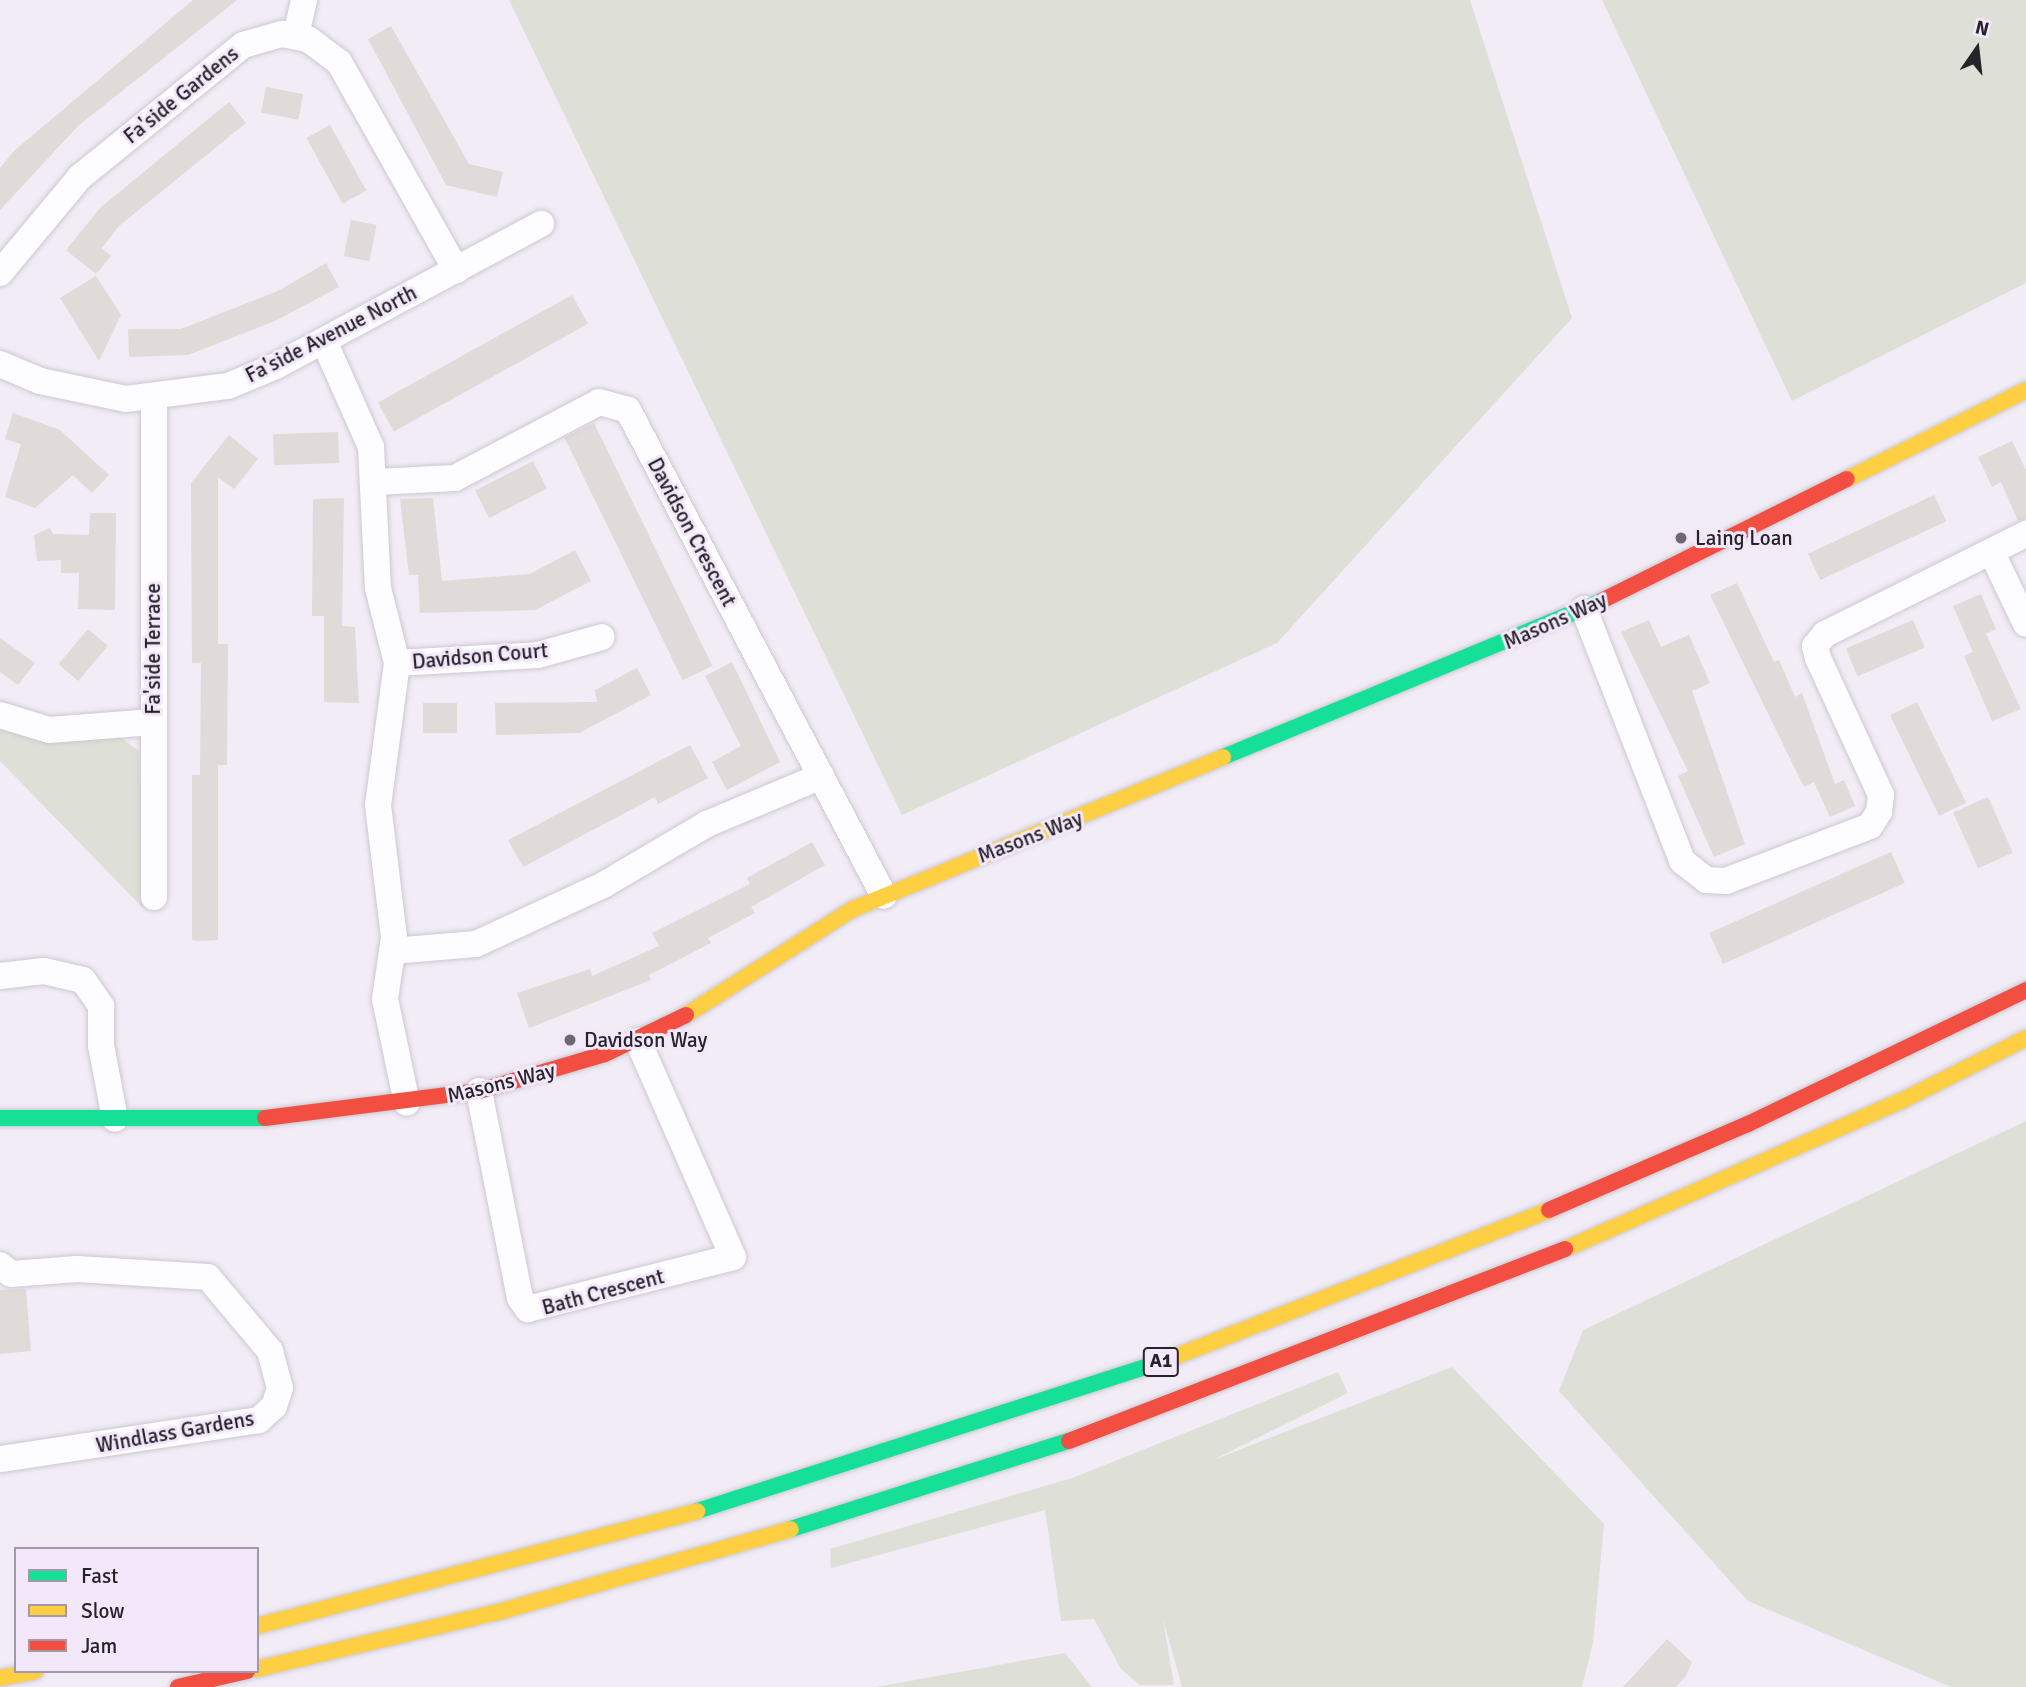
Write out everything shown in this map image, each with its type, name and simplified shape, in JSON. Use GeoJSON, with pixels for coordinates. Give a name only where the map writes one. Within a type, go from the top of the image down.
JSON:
{"type":"FeatureCollection","features":[{"type":"Feature","properties":{"kind":"main road","name":"Masons Way"},"geometry":{"type":"LineString","coordinates":[[0,1118],[265,1119],[407,1103],[478,1091],[638,1041],[884,895],[1584,609],[2026,390]]}},
{"type":"Feature","properties":{"kind":"main road","name":"A1"},"geometry":{"type":"LineString","coordinates":[[259,1625],[733,1503],[1148,1367],[1532,1217],[1748,1124],[2026,990]]}},
{"type":"Feature","properties":{"kind":"main road","name":"A1"},"geometry":{"type":"LineString","coordinates":[[259,1668],[745,1544],[1131,1421],[1503,1277],[1901,1101],[2026,1038]]}},
{"type":"Feature","properties":{"kind":"main road"},"geometry":{"type":"LineString","coordinates":[[0,1678],[25,1673]]}},
{"type":"Feature","properties":{"kind":"main road"},"geometry":{"type":"LineString","coordinates":[[178,1687],[238,1673]]}},
{"type":"Feature","properties":{"kind":"street"},"geometry":{"type":"LineString","coordinates":[[304,0],[296,35],[339,62],[456,270]]}},
{"type":"Feature","properties":{"kind":"street","name":"Fa'side Gardens"},"geometry":{"type":"LineString","coordinates":[[0,273],[80,177],[232,53],[268,35],[296,35]]}},
{"type":"Feature","properties":{"kind":"street","name":"Fa'side Avenue North"},"geometry":{"type":"LineString","coordinates":[[0,364],[51,384],[154,400],[228,386],[324,341],[541,224]]}},
{"type":"Feature","properties":{"kind":"street"},"geometry":{"type":"LineString","coordinates":[[324,341],[371,447],[376,482],[378,588],[397,663],[378,805],[393,951],[385,999],[407,1103]]}},
{"type":"Feature","properties":{"kind":"street","name":"Fa'side Terrace"},"geometry":{"type":"LineString","coordinates":[[154,400],[154,897]]}},
{"type":"Feature","properties":{"kind":"street","name":"Davidson Crescent"},"geometry":{"type":"LineString","coordinates":[[376,482],[455,478],[599,402],[628,410],[884,895]]}},
{"type":"Feature","properties":{"kind":"street"},"geometry":{"type":"LineString","coordinates":[[1584,609],[1682,861],[1706,880],[1726,881],[1870,826],[1879,812],[1881,795],[1818,658],[1815,646],[1825,634],[1993,555],[2026,534]]}},
{"type":"Feature","properties":{"kind":"street"},"geometry":{"type":"LineString","coordinates":[[1993,555],[2026,624]]}},
{"type":"Feature","properties":{"kind":"street","name":"Davidson Court"},"geometry":{"type":"LineString","coordinates":[[397,663],[538,655],[603,637]]}},
{"type":"Feature","properties":{"kind":"street"},"geometry":{"type":"LineString","coordinates":[[0,715],[49,730],[153,722]]}},
{"type":"Feature","properties":{"kind":"street"},"geometry":{"type":"LineString","coordinates":[[393,951],[476,944],[605,884],[707,824],[821,776]]}},
{"type":"Feature","properties":{"kind":"street"},"geometry":{"type":"LineString","coordinates":[[0,976],[44,971],[83,980],[101,1006],[115,1119]]}},
{"type":"Feature","properties":{"kind":"street","name":"Bath Crescent"},"geometry":{"type":"LineString","coordinates":[[478,1091],[520,1298],[535,1311],[733,1257],[638,1041]]}},
{"type":"Feature","properties":{"kind":"street","name":"Windlass Gardens"},"geometry":{"type":"LineString","coordinates":[[0,1265],[11,1275],[77,1269],[208,1277],[270,1351],[280,1388],[275,1406],[259,1420],[0,1460]]}},
{"type":"Feature","properties":{"kind":"shaded area"},"geometry":{"type":"Polygon","coordinates":[[[509,0],[1470,0],[1572,318],[1277,643],[902,815],[509,0]]]}},
{"type":"Feature","properties":{"kind":"shaded area"},"geometry":{"type":"Polygon","coordinates":[[[1602,0],[2026,0],[2026,283],[1792,401],[1602,0]]]}},
{"type":"Feature","properties":{"kind":"shaded area"},"geometry":{"type":"Polygon","coordinates":[[[0,727],[40,739],[119,736],[139,751],[143,908],[0,761],[0,727]]]}},
{"type":"Feature","properties":{"kind":"shaded area"},"geometry":{"type":"Polygon","coordinates":[[[2026,1121],[2026,1687],[1951,1687],[1748,1601],[1559,1391],[1583,1330],[2026,1121]]]}},
{"type":"Feature","properties":{"kind":"shaded area"},"geometry":{"type":"Polygon","coordinates":[[[1452,1367],[1604,1524],[1593,1643],[1582,1687],[1182,1687],[1163,1619],[1174,1685],[1140,1685],[1121,1669],[1094,1619],[1061,1621],[1045,1510],[831,1568],[830,1549],[1072,1478],[1338,1372],[1348,1393],[1213,1460],[1452,1367]]]}},
{"type":"Feature","properties":{"kind":"shaded area"},"geometry":{"type":"Polygon","coordinates":[[[1065,1653],[1092,1687],[876,1687],[1065,1653]]]}},
{"type":"Feature","properties":{"kind":"building"},"geometry":{"type":"Polygon","coordinates":[[[193,0],[237,0],[78,126],[0,210],[0,168],[14,151],[193,0]]]}},
{"type":"Feature","properties":{"kind":"building"},"geometry":{"type":"Polygon","coordinates":[[[391,26],[469,164],[503,172],[497,197],[446,185],[368,39],[391,26]]]}},
{"type":"Feature","properties":{"kind":"building"},"geometry":{"type":"Polygon","coordinates":[[[266,87],[303,94],[298,120],[261,113],[266,87]]]}},
{"type":"Feature","properties":{"kind":"building"},"geometry":{"type":"Polygon","coordinates":[[[229,102],[246,123],[119,226],[102,248],[111,256],[96,274],[66,250],[100,208],[229,102]]]}},
{"type":"Feature","properties":{"kind":"building"},"geometry":{"type":"Polygon","coordinates":[[[330,125],[366,191],[343,204],[306,138],[330,125]]]}},
{"type":"Feature","properties":{"kind":"building"},"geometry":{"type":"Polygon","coordinates":[[[351,220],[377,225],[369,261],[344,256],[351,220]]]}},
{"type":"Feature","properties":{"kind":"building"},"geometry":{"type":"Polygon","coordinates":[[[326,263],[339,287],[275,321],[188,355],[129,357],[128,329],[181,329],[278,291],[326,263]]]}},
{"type":"Feature","properties":{"kind":"building"},"geometry":{"type":"Polygon","coordinates":[[[96,276],[121,315],[99,361],[60,298],[96,276]]]}},
{"type":"Feature","properties":{"kind":"building"},"geometry":{"type":"Polygon","coordinates":[[[572,295],[588,324],[394,431],[378,403],[572,295]]]}},
{"type":"Feature","properties":{"kind":"building"},"geometry":{"type":"Polygon","coordinates":[[[13,413],[60,430],[109,475],[92,493],[73,475],[35,508],[5,497],[21,444],[5,439],[13,413]]]}},
{"type":"Feature","properties":{"kind":"building"},"geometry":{"type":"Polygon","coordinates":[[[594,423],[712,666],[683,680],[564,437],[594,423]]]}},
{"type":"Feature","properties":{"kind":"building"},"geometry":{"type":"Polygon","coordinates":[[[338,432],[339,463],[274,465],[273,434],[338,432]]]}},
{"type":"Feature","properties":{"kind":"building"},"geometry":{"type":"Polygon","coordinates":[[[229,435],[258,459],[234,489],[218,477],[218,644],[228,644],[227,765],[218,765],[218,940],[197,941],[192,940],[192,775],[200,775],[201,663],[192,663],[191,483],[229,435]]]}},
{"type":"Feature","properties":{"kind":"building"},"geometry":{"type":"Polygon","coordinates":[[[2012,441],[2026,470],[2026,518],[2018,521],[2001,482],[1992,487],[1978,457],[2012,441]]]}},
{"type":"Feature","properties":{"kind":"building"},"geometry":{"type":"Polygon","coordinates":[[[533,461],[547,489],[489,518],[475,491],[533,461]]]}},
{"type":"Feature","properties":{"kind":"building"},"geometry":{"type":"Polygon","coordinates":[[[1934,495],[1946,521],[1820,580],[1808,554],[1934,495]]]}},
{"type":"Feature","properties":{"kind":"building"},"geometry":{"type":"Polygon","coordinates":[[[344,498],[342,626],[355,627],[359,703],[324,702],[324,616],[312,616],[313,499],[344,498]]]}},
{"type":"Feature","properties":{"kind":"building"},"geometry":{"type":"Polygon","coordinates":[[[433,498],[442,581],[530,574],[575,550],[591,581],[535,610],[420,613],[418,575],[409,575],[400,499],[433,498]]]}},
{"type":"Feature","properties":{"kind":"building"},"geometry":{"type":"Polygon","coordinates":[[[90,513],[116,513],[115,610],[78,609],[79,573],[61,573],[61,560],[37,561],[34,535],[50,528],[53,534],[89,535],[90,513]]]}},
{"type":"Feature","properties":{"kind":"building"},"geometry":{"type":"Polygon","coordinates":[[[1737,583],[1774,662],[1779,660],[1795,697],[1802,693],[1835,784],[1844,780],[1855,806],[1830,817],[1814,782],[1804,787],[1710,595],[1737,583]]]}},
{"type":"Feature","properties":{"kind":"building"},"geometry":{"type":"Polygon","coordinates":[[[1981,594],[1996,629],[1986,634],[2021,709],[1992,721],[1964,656],[1973,652],[1953,606],[1981,594]]]}},
{"type":"Feature","properties":{"kind":"building"},"geometry":{"type":"Polygon","coordinates":[[[1649,620],[1661,647],[1689,635],[1710,683],[1692,691],[1745,844],[1714,857],[1678,776],[1688,771],[1621,632],[1649,620]]]}},
{"type":"Feature","properties":{"kind":"building"},"geometry":{"type":"Polygon","coordinates":[[[1913,620],[1925,648],[1858,676],[1846,649],[1913,620]]]}},
{"type":"Feature","properties":{"kind":"building"},"geometry":{"type":"Polygon","coordinates":[[[88,629],[108,646],[78,681],[58,664],[88,629]]]}},
{"type":"Feature","properties":{"kind":"building"},"geometry":{"type":"Polygon","coordinates":[[[0,638],[35,663],[18,685],[0,672],[0,638]]]}},
{"type":"Feature","properties":{"kind":"building"},"geometry":{"type":"Polygon","coordinates":[[[732,662],[780,762],[727,790],[712,762],[741,746],[705,676],[732,662]]]}},
{"type":"Feature","properties":{"kind":"building"},"geometry":{"type":"Polygon","coordinates":[[[637,668],[651,695],[579,733],[496,735],[495,703],[597,702],[595,690],[637,668]]]}},
{"type":"Feature","properties":{"kind":"building"},"geometry":{"type":"Polygon","coordinates":[[[1917,702],[1966,803],[1939,816],[1890,715],[1917,702]]]}},
{"type":"Feature","properties":{"kind":"building"},"geometry":{"type":"Polygon","coordinates":[[[423,703],[457,703],[457,733],[423,733],[423,703]]]}},
{"type":"Feature","properties":{"kind":"building"},"geometry":{"type":"Polygon","coordinates":[[[690,745],[708,778],[658,804],[655,797],[523,867],[508,840],[690,745]]]}},
{"type":"Feature","properties":{"kind":"building"},"geometry":{"type":"Polygon","coordinates":[[[1988,797],[2013,853],[1978,868],[1953,812],[1988,797]]]}},
{"type":"Feature","properties":{"kind":"building"},"geometry":{"type":"Polygon","coordinates":[[[812,842],[825,865],[751,907],[755,913],[708,938],[711,943],[649,975],[651,980],[529,1028],[517,993],[590,969],[592,976],[659,946],[652,933],[750,884],[747,878],[812,842]]]}},
{"type":"Feature","properties":{"kind":"building"},"geometry":{"type":"Polygon","coordinates":[[[1891,852],[1905,883],[1723,964],[1709,933],[1891,852]]]}},
{"type":"Feature","properties":{"kind":"building"},"geometry":{"type":"Polygon","coordinates":[[[26,1289],[31,1351],[0,1354],[0,1290],[26,1289]]]}},
{"type":"Feature","properties":{"kind":"building"},"geometry":{"type":"Polygon","coordinates":[[[1667,1639],[1692,1662],[1686,1676],[1676,1687],[1623,1687],[1667,1639]]]}},
{"type":"Feature","properties":{"kind":"traffic: fast"},"geometry":{"type":"LineString","coordinates":[[1223,757],[1603,600]]}},
{"type":"Feature","properties":{"kind":"traffic: fast"},"geometry":{"type":"LineString","coordinates":[[0,1118],[265,1118]]}},
{"type":"Feature","properties":{"kind":"traffic: fast"},"geometry":{"type":"LineString","coordinates":[[697,1511],[1164,1361]]}},
{"type":"Feature","properties":{"kind":"traffic: fast"},"geometry":{"type":"LineString","coordinates":[[791,1529],[1069,1441]]}},
{"type":"Feature","properties":{"kind":"traffic: slow"},"geometry":{"type":"LineString","coordinates":[[1847,479],[2026,390]]}},
{"type":"Feature","properties":{"kind":"traffic: slow"},"geometry":{"type":"LineString","coordinates":[[686,1015],[853,909],[1223,757]]}},
{"type":"Feature","properties":{"kind":"traffic: slow"},"geometry":{"type":"LineString","coordinates":[[1565,1249],[1901,1101],[2026,1038]]}},
{"type":"Feature","properties":{"kind":"traffic: slow"},"geometry":{"type":"LineString","coordinates":[[1164,1361],[1549,1210]]}},
{"type":"Feature","properties":{"kind":"traffic: slow"},"geometry":{"type":"LineString","coordinates":[[259,1625],[697,1511]]}},
{"type":"Feature","properties":{"kind":"traffic: slow"},"geometry":{"type":"LineString","coordinates":[[259,1669],[502,1611],[791,1529]]}},
{"type":"Feature","properties":{"kind":"traffic: slow"},"geometry":{"type":"LineString","coordinates":[[0,1678],[25,1673]]}},
{"type":"Feature","properties":{"kind":"traffic: jam"},"geometry":{"type":"LineString","coordinates":[[1603,600],[1847,479]]}},
{"type":"Feature","properties":{"kind":"traffic: jam"},"geometry":{"type":"LineString","coordinates":[[1549,1210],[1748,1124],[2026,990]]}},
{"type":"Feature","properties":{"kind":"traffic: jam"},"geometry":{"type":"LineString","coordinates":[[265,1118],[479,1091],[605,1054],[686,1015]]}},
{"type":"Feature","properties":{"kind":"traffic: jam"},"geometry":{"type":"LineString","coordinates":[[1069,1441],[1565,1249]]}},
{"type":"Feature","properties":{"kind":"traffic: jam"},"geometry":{"type":"LineString","coordinates":[[178,1687],[238,1673]]}},
{"type":"Feature","properties":{"kind":"place","name":"Laing Loan"},"geometry":{"type":"Point","coordinates":[1681,538]}},
{"type":"Feature","properties":{"kind":"place","name":"Davidson Way"},"geometry":{"type":"Point","coordinates":[570,1040]}}]}
